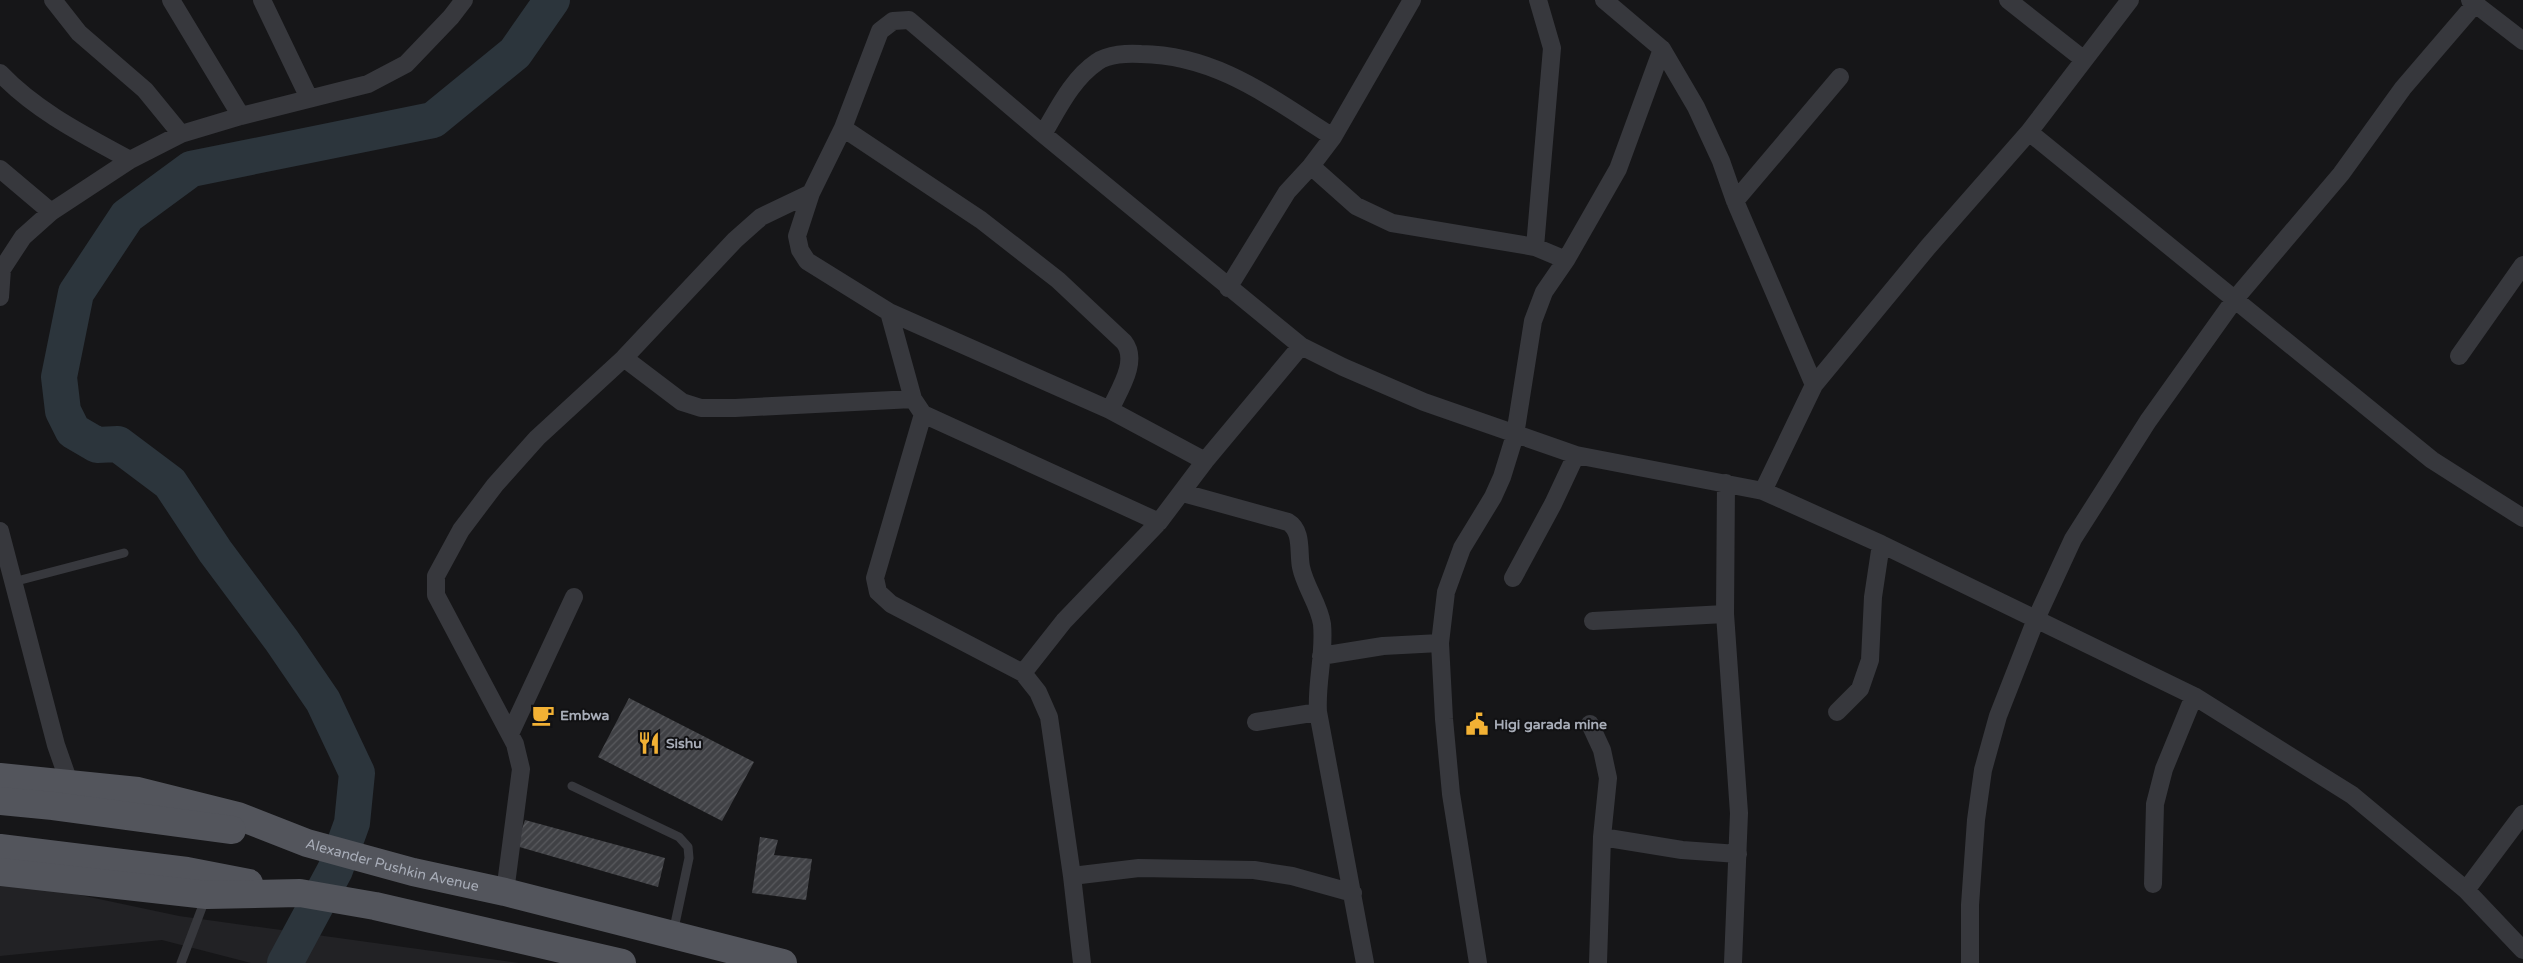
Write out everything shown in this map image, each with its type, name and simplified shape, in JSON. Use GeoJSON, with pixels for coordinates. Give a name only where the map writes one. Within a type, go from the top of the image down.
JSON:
{"type":"FeatureCollection","features":[{"type":"Feature","properties":{"kind":"main road","name":"Alexander Pushkin Avenue"},"geometry":{"type":"LineString","coordinates":[[0,777],[138,792],[211,809],[238,816],[307,843],[413,872],[505,892],[783,963]]}},
{"type":"Feature","properties":{"kind":"main road"},"geometry":{"type":"LineString","coordinates":[[0,801],[72,808],[307,843]]}},
{"type":"Feature","properties":{"kind":"main road"},"geometry":{"type":"LineString","coordinates":[[0,848],[187,871],[375,906],[562,957],[622,963]]}},
{"type":"Feature","properties":{"kind":"main road"},"geometry":{"type":"LineString","coordinates":[[0,872],[207,895],[300,893]]}},
{"type":"Feature","properties":{"kind":"street"},"geometry":{"type":"LineString","coordinates":[[54,0],[79,33],[145,90],[181,134]]}},
{"type":"Feature","properties":{"kind":"street"},"geometry":{"type":"LineString","coordinates":[[171,0],[241,116]]}},
{"type":"Feature","properties":{"kind":"street"},"geometry":{"type":"LineString","coordinates":[[262,0],[309,98]]}},
{"type":"Feature","properties":{"kind":"street"},"geometry":{"type":"LineString","coordinates":[[0,297],[1,268],[24,237],[51,212],[130,160],[181,134],[241,116],[368,84],[406,64],[451,17],[464,0]]}},
{"type":"Feature","properties":{"kind":"street"},"geometry":{"type":"LineString","coordinates":[[1228,288],[1287,192],[1333,138],[1412,0]]}},
{"type":"Feature","properties":{"kind":"street"},"geometry":{"type":"LineString","coordinates":[[1535,247],[1552,48],[1538,0]]}},
{"type":"Feature","properties":{"kind":"street"},"geometry":{"type":"LineString","coordinates":[[1604,0],[1662,49],[1696,107],[1721,161],[1814,385]]}},
{"type":"Feature","properties":{"kind":"street"},"geometry":{"type":"LineString","coordinates":[[2008,0],[2083,60]]}},
{"type":"Feature","properties":{"kind":"street"},"geometry":{"type":"LineString","coordinates":[[1763,491],[1814,385],[1928,247],[2029,132],[2130,0]]}},
{"type":"Feature","properties":{"kind":"street"},"geometry":{"type":"LineString","coordinates":[[1970,963],[1971,886],[1976,820],[1983,770],[1998,716],[2036,619],[2072,538],[2148,421],[2235,299],[2341,174],[2404,88],[2473,2],[2523,41]]}},
{"type":"Feature","properties":{"kind":"street"},"geometry":{"type":"LineString","coordinates":[[1205,461],[1110,410],[890,312],[807,261],[800,250],[797,236],[811,193],[843,128],[880,31],[893,21],[908,20],[1228,288],[1302,346],[1343,367],[1424,402],[1576,455],[1763,491],[1881,544],[2194,696],[2352,795],[2466,890],[2523,950]]}},
{"type":"Feature","properties":{"kind":"street"},"geometry":{"type":"LineString","coordinates":[[1478,963],[1451,794],[1440,643],[1446,592],[1462,548],[1493,497],[1515,435],[1533,322],[1544,292],[1566,260],[1618,169],[1662,49]]}},
{"type":"Feature","properties":{"kind":"street"},"geometry":{"type":"LineString","coordinates":[[1043,134],[1079,77],[1098,60],[1126,53],[1165,54],[1210,65],[1255,88],[1333,138]]}},
{"type":"Feature","properties":{"kind":"street"},"geometry":{"type":"LineString","coordinates":[[0,73],[17,90],[69,127],[130,160]]}},
{"type":"Feature","properties":{"kind":"street"},"geometry":{"type":"LineString","coordinates":[[1736,201],[1840,77]]}},
{"type":"Feature","properties":{"kind":"street"},"geometry":{"type":"LineString","coordinates":[[843,128],[981,220],[1058,280],[1124,342],[1130,350],[1130,361],[1110,410]]}},
{"type":"Feature","properties":{"kind":"street"},"geometry":{"type":"LineString","coordinates":[[2029,132],[2432,460],[2523,518]]}},
{"type":"Feature","properties":{"kind":"street"},"geometry":{"type":"LineString","coordinates":[[1311,166],[1356,206],[1392,223],[1535,247],[1566,260]]}},
{"type":"Feature","properties":{"kind":"street"},"geometry":{"type":"LineString","coordinates":[[0,169],[51,212]]}},
{"type":"Feature","properties":{"kind":"street"},"geometry":{"type":"LineString","coordinates":[[505,892],[521,769],[510,734],[436,595],[436,576],[461,530],[495,485],[537,438],[624,358],[754,222],[778,207],[811,193]]}},
{"type":"Feature","properties":{"kind":"street"},"geometry":{"type":"LineString","coordinates":[[2460,356],[2523,264]]}},
{"type":"Feature","properties":{"kind":"street"},"geometry":{"type":"LineString","coordinates":[[890,312],[913,399],[923,414],[1159,522]]}},
{"type":"Feature","properties":{"kind":"street"},"geometry":{"type":"LineString","coordinates":[[1023,673],[1064,621],[1159,522],[1205,461],[1302,346]]}},
{"type":"Feature","properties":{"kind":"street"},"geometry":{"type":"LineString","coordinates":[[624,358],[682,402],[701,408],[913,399]]}},
{"type":"Feature","properties":{"kind":"street"},"geometry":{"type":"LineString","coordinates":[[923,414],[875,578],[878,592],[891,604],[1023,673],[1038,692],[1049,717],[1072,876],[1082,963]]}},
{"type":"Feature","properties":{"kind":"street"},"geometry":{"type":"LineString","coordinates":[[1513,578],[1553,504],[1576,455]]}},
{"type":"Feature","properties":{"kind":"street"},"geometry":{"type":"LineString","coordinates":[[1726,483],[1725,614],[1739,813],[1733,963]]}},
{"type":"Feature","properties":{"kind":"street"},"geometry":{"type":"LineString","coordinates":[[1183,492],[1288,522],[1294,525],[1297,531],[1302,569],[1318,608],[1322,625],[1317,695],[1318,712],[1365,963]]}},
{"type":"Feature","properties":{"kind":"street"},"geometry":{"type":"LineString","coordinates":[[0,531],[3,556],[13,582],[56,745],[70,785]]}},
{"type":"Feature","properties":{"kind":"street"},"geometry":{"type":"LineString","coordinates":[[1837,712],[1860,689],[1870,660],[1873,597],[1881,544]]}},
{"type":"Feature","properties":{"kind":"street"},"geometry":{"type":"LineString","coordinates":[[510,734],[574,597]]}},
{"type":"Feature","properties":{"kind":"street"},"geometry":{"type":"LineString","coordinates":[[1593,620],[1725,614]]}},
{"type":"Feature","properties":{"kind":"street"},"geometry":{"type":"LineString","coordinates":[[1321,656],[1383,646],[1440,643]]}},
{"type":"Feature","properties":{"kind":"street"},"geometry":{"type":"LineString","coordinates":[[2153,884],[2155,804],[2164,769],[2194,696]]}},
{"type":"Feature","properties":{"kind":"street"},"geometry":{"type":"LineString","coordinates":[[1256,722],[1318,712]]}},
{"type":"Feature","properties":{"kind":"street"},"geometry":{"type":"LineString","coordinates":[[1590,724],[1602,750],[1608,778],[1602,837],[1598,963]]}},
{"type":"Feature","properties":{"kind":"street"},"geometry":{"type":"LineString","coordinates":[[2466,890],[2523,814]]}},
{"type":"Feature","properties":{"kind":"street"},"geometry":{"type":"LineString","coordinates":[[1602,837],[1682,850],[1738,854]]}},
{"type":"Feature","properties":{"kind":"street"},"geometry":{"type":"LineString","coordinates":[[1072,876],[1139,868],[1254,870],[1292,876],[1353,893]]}},
{"type":"Feature","properties":{"kind":"lane"},"geometry":{"type":"LineString","coordinates":[[13,582],[124,553]]}},
{"type":"Feature","properties":{"kind":"lane"},"geometry":{"type":"LineString","coordinates":[[572,786],[679,837],[688,847],[689,858],[673,936]]}},
{"type":"Feature","properties":{"kind":"lane"},"geometry":{"type":"LineString","coordinates":[[181,963],[207,895]]}},
{"type":"Feature","properties":{"kind":"shaded area"},"geometry":{"type":"Polygon","coordinates":[[[0,878],[179,916],[519,963],[251,963],[162,940],[0,956],[0,878]]]}},
{"type":"Feature","properties":{"kind":"building"},"geometry":{"type":"Polygon","coordinates":[[[629,698],[754,762],[722,821],[598,757],[629,698]]]}},
{"type":"Feature","properties":{"kind":"building"},"geometry":{"type":"Polygon","coordinates":[[[525,820],[665,858],[658,887],[516,846],[525,820]]]}},
{"type":"Feature","properties":{"kind":"building"},"geometry":{"type":"Polygon","coordinates":[[[760,837],[778,840],[774,855],[812,859],[806,900],[752,893],[760,837]]]}},
{"type":"Feature","properties":{"kind":"waterway"},"geometry":{"type":"LineString","coordinates":[[285,963],[335,870],[352,823],[357,773],[323,701],[282,641],[215,551],[170,483],[118,444],[97,445],[73,431],[63,411],[59,377],[76,293],[127,216],[191,169],[433,120],[515,53],[552,0]]}},
{"type":"Feature","properties":{"kind":"place","name":"Embwa"},"geometry":{"type":"Point","coordinates":[543,715]}},
{"type":"Feature","properties":{"kind":"place","name":"Higi garada mine"},"geometry":{"type":"Point","coordinates":[1477,724]}},
{"type":"Feature","properties":{"kind":"place","name":"Sishu"},"geometry":{"type":"Point","coordinates":[649,743]}}]}
